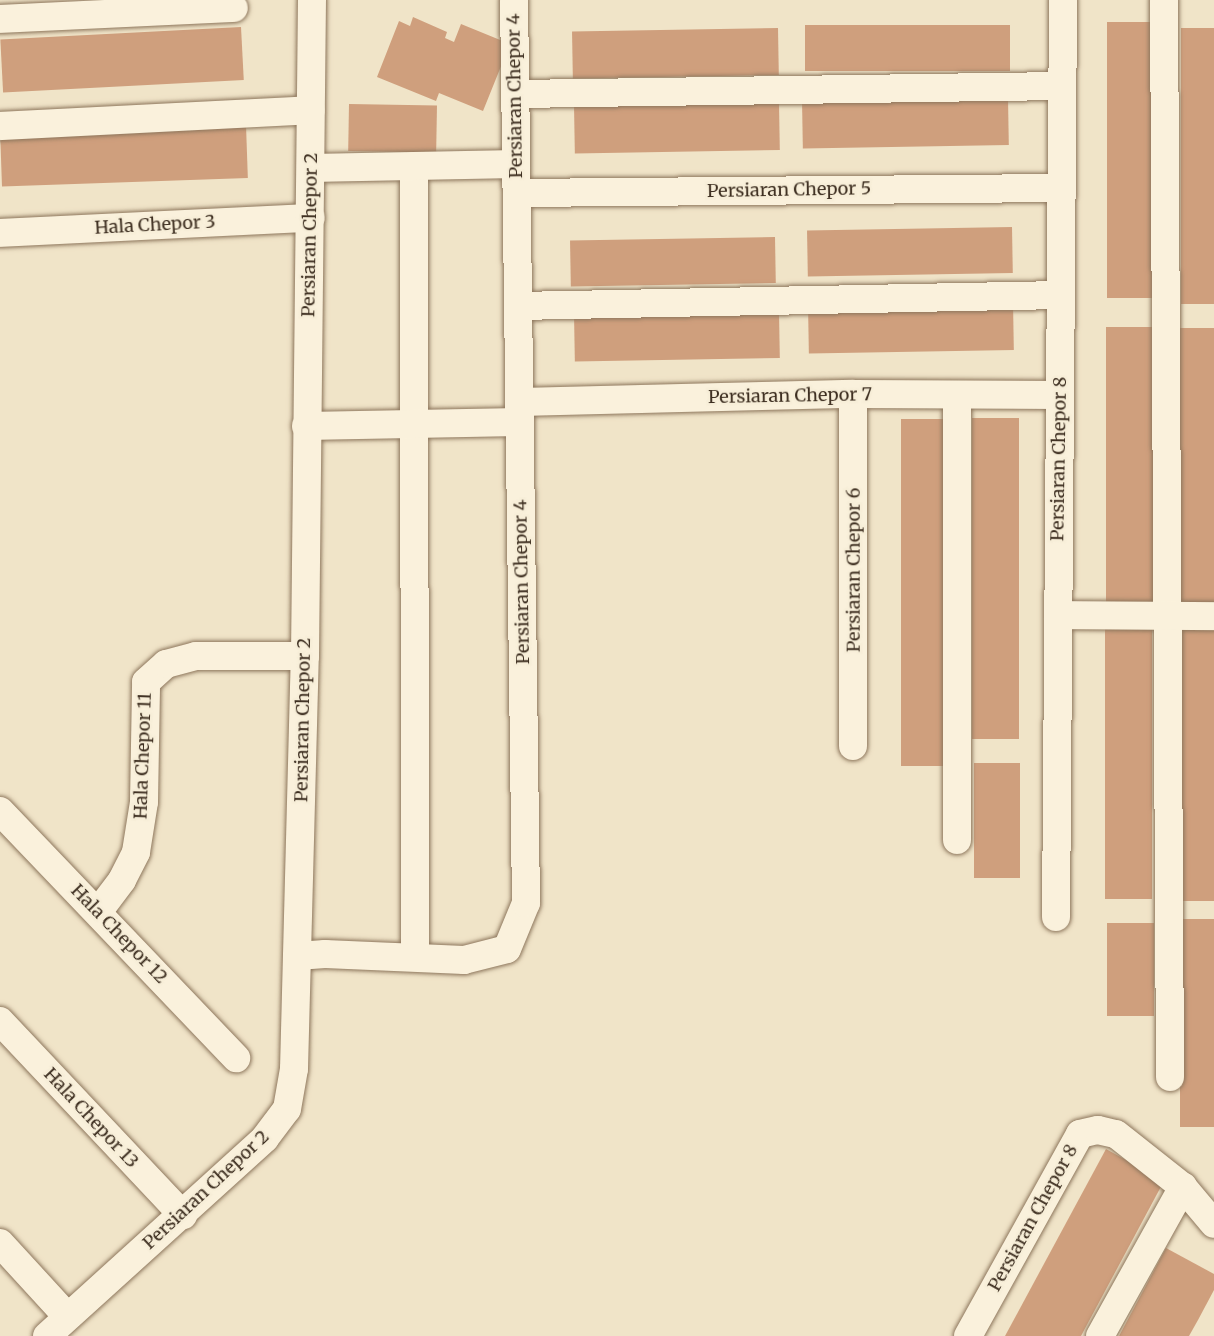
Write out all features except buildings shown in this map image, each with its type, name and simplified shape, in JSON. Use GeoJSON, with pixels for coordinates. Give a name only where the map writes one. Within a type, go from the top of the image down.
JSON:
{"type":"FeatureCollection","features":[{"type":"Feature","properties":{"kind":"street","name":"Persiaran Chepor 2"},"geometry":{"type":"LineString","coordinates":[[46,1336],[183,1215],[265,1138],[287,1109],[294,1069],[304,656],[312,0]]}},
{"type":"Feature","properties":{"kind":"street","name":"Persiaran Chepor 4"},"geometry":{"type":"LineString","coordinates":[[297,956],[325,954],[464,960],[507,949],[526,903],[514,0]]}},
{"type":"Feature","properties":{"kind":"street","name":"Persiaran Chepor 8"},"geometry":{"type":"LineString","coordinates":[[1056,917],[1063,0]]}},
{"type":"Feature","properties":{"kind":"street"},"geometry":{"type":"LineString","coordinates":[[1164,0],[1170,1077]]}},
{"type":"Feature","properties":{"kind":"street"},"geometry":{"type":"LineString","coordinates":[[0,19],[105,7],[234,8]]}},
{"type":"Feature","properties":{"kind":"street"},"geometry":{"type":"LineString","coordinates":[[516,94],[1062,86]]}},
{"type":"Feature","properties":{"kind":"street"},"geometry":{"type":"LineString","coordinates":[[0,126],[311,110]]}},
{"type":"Feature","properties":{"kind":"street"},"geometry":{"type":"LineString","coordinates":[[311,168],[516,164]]}},
{"type":"Feature","properties":{"kind":"street"},"geometry":{"type":"LineString","coordinates":[[414,166],[415,957]]}},
{"type":"Feature","properties":{"kind":"street","name":"Persiaran Chepor 5"},"geometry":{"type":"LineString","coordinates":[[517,193],[1062,188]]}},
{"type":"Feature","properties":{"kind":"street","name":"Hala Chepor 3"},"geometry":{"type":"LineString","coordinates":[[0,233],[311,218]]}},
{"type":"Feature","properties":{"kind":"street"},"geometry":{"type":"LineString","coordinates":[[518,306],[1061,295]]}},
{"type":"Feature","properties":{"kind":"street","name":"Persiaran Chepor 7"},"geometry":{"type":"LineString","coordinates":[[306,426],[414,424],[520,412],[854,394],[1060,395]]}},
{"type":"Feature","properties":{"kind":"street","name":"Persiaran Chepor 6"},"geometry":{"type":"LineString","coordinates":[[853,746],[854,394]]}},
{"type":"Feature","properties":{"kind":"street"},"geometry":{"type":"LineString","coordinates":[[957,394],[957,840]]}},
{"type":"Feature","properties":{"kind":"street"},"geometry":{"type":"LineString","coordinates":[[1058,615],[1214,616]]}},
{"type":"Feature","properties":{"kind":"street","name":"Hala Chepor 11"},"geometry":{"type":"LineString","coordinates":[[98,912],[122,880],[136,852],[144,802],[146,682],[166,664],[196,656],[304,656]]}},
{"type":"Feature","properties":{"kind":"street","name":"Hala Chepor 12"},"geometry":{"type":"LineString","coordinates":[[0,811],[236,1058]]}},
{"type":"Feature","properties":{"kind":"street","name":"Hala Chepor 13"},"geometry":{"type":"LineString","coordinates":[[0,1021],[183,1215]]}},
{"type":"Feature","properties":{"kind":"street","name":"Persiaran Chepor 8"},"geometry":{"type":"LineString","coordinates":[[968,1336],[1080,1134],[1098,1130],[1116,1134],[1184,1187]]}},
{"type":"Feature","properties":{"kind":"street"},"geometry":{"type":"LineString","coordinates":[[1100,1336],[1184,1187],[1214,1224]]}},
{"type":"Feature","properties":{"kind":"street"},"geometry":{"type":"LineString","coordinates":[[0,1243],[67,1316]]}}]}
